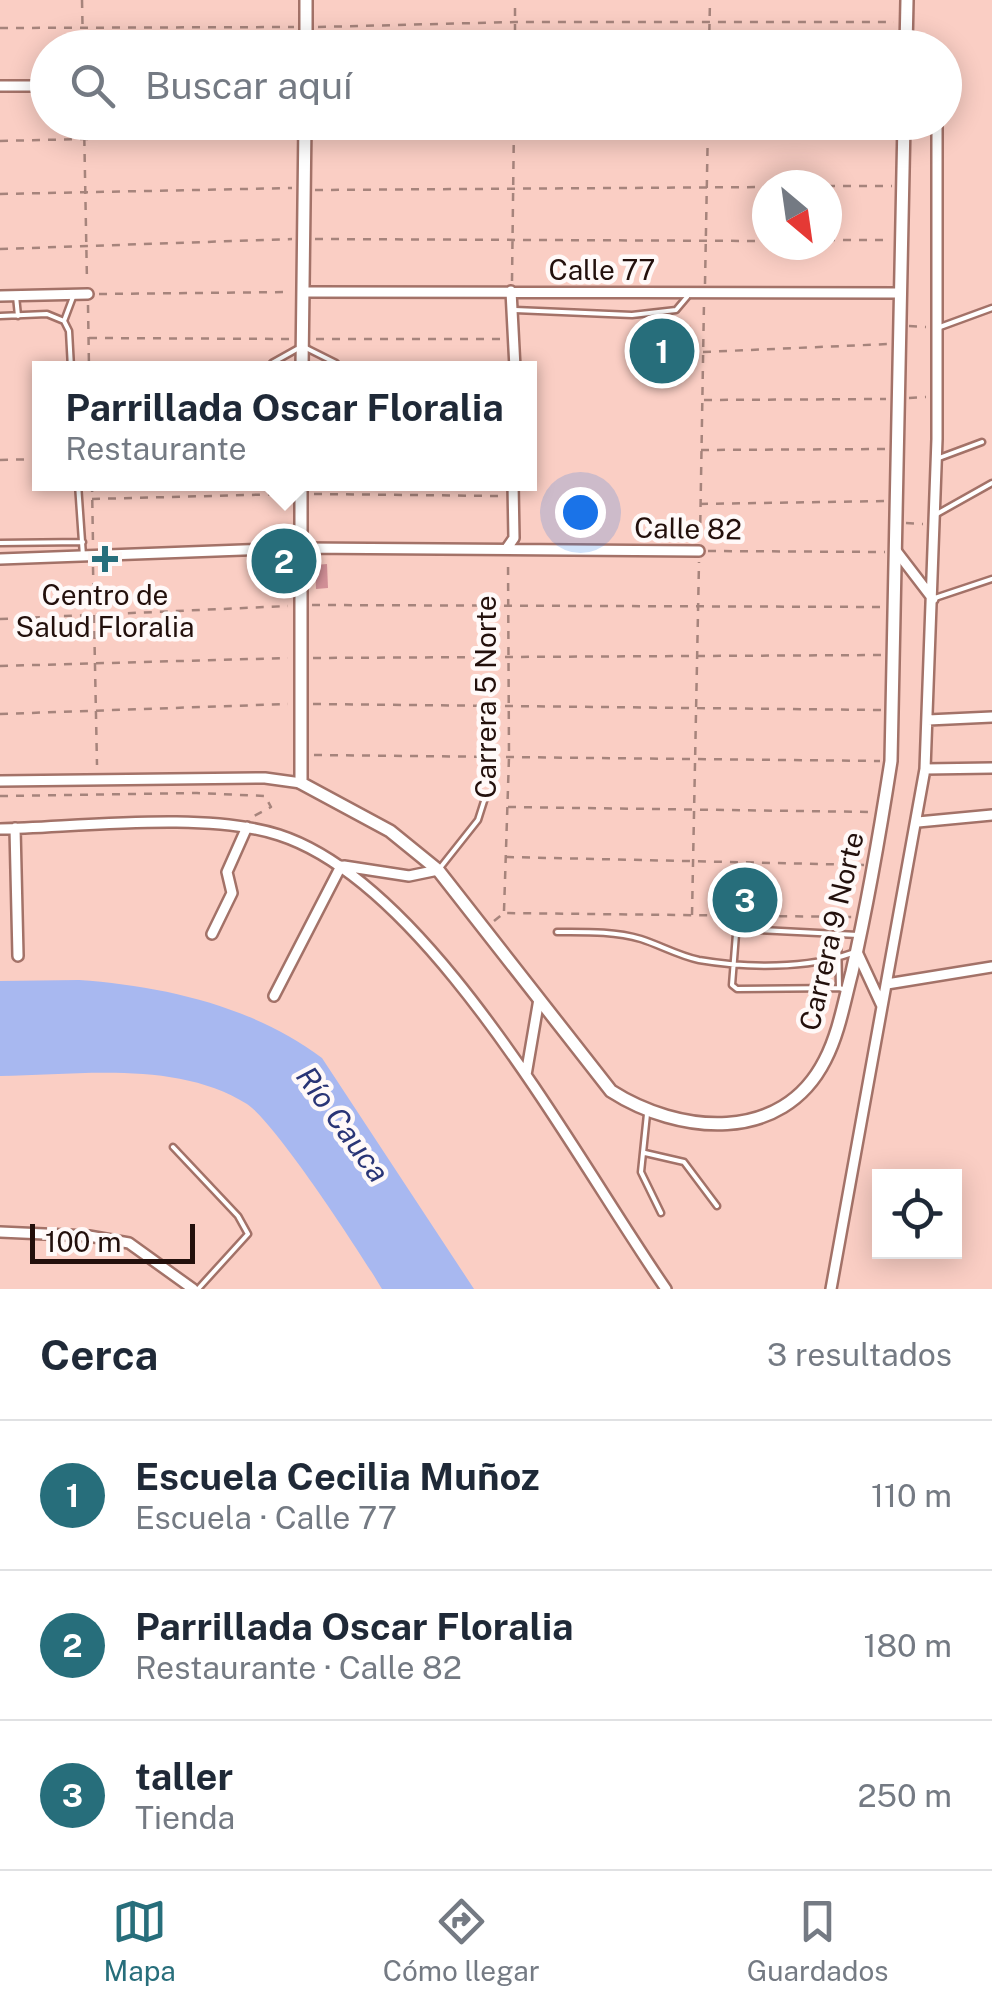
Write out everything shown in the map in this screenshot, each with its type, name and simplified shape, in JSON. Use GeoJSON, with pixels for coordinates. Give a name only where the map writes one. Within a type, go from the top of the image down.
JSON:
{"type":"FeatureCollection","features":[{"type":"Feature","properties":{"kind":"street"},"geometry":{"type":"LineString","coordinates":[[306,0],[306,30]]}},
{"type":"Feature","properties":{"kind":"street"},"geometry":{"type":"LineString","coordinates":[[906,0],[907,30]]}},
{"type":"Feature","properties":{"kind":"street"},"geometry":{"type":"LineString","coordinates":[[0,86],[30,86]]}},
{"type":"Feature","properties":{"kind":"street"},"geometry":{"type":"LineString","coordinates":[[302,361],[298,292],[304,140]]}},
{"type":"Feature","properties":{"kind":"street","name":"Carrera 9 Norte"},"geometry":{"type":"LineString","coordinates":[[300,783],[402,838],[438,870],[487,927],[592,1072],[647,1114],[710,1126],[754,1118],[777,1108],[812,1080],[824,1062],[860,935],[876,865],[891,761],[904,140]]}},
{"type":"Feature","properties":{"kind":"street"},"geometry":{"type":"LineString","coordinates":[[831,1289],[925,769],[937,459],[937,140]]}},
{"type":"Feature","properties":{"kind":"street"},"geometry":{"type":"LineString","coordinates":[[512,290],[515,361]]}},
{"type":"Feature","properties":{"kind":"street","name":"Calle 77"},"geometry":{"type":"LineString","coordinates":[[298,292],[901,293]]}},
{"type":"Feature","properties":{"kind":"street"},"geometry":{"type":"LineString","coordinates":[[0,296],[88,294]]}},
{"type":"Feature","properties":{"kind":"street"},"geometry":{"type":"LineString","coordinates":[[0,780],[265,778],[300,783],[301,491]]}},
{"type":"Feature","properties":{"kind":"street"},"geometry":{"type":"LineString","coordinates":[[508,548],[514,538],[513,491]]}},
{"type":"Feature","properties":{"kind":"street","name":"Calle 82"},"geometry":{"type":"LineString","coordinates":[[0,559],[300,548],[700,550]]}},
{"type":"Feature","properties":{"kind":"street"},"geometry":{"type":"LineString","coordinates":[[897,552],[932,598]]}},
{"type":"Feature","properties":{"kind":"street"},"geometry":{"type":"LineString","coordinates":[[928,720],[992,717]]}},
{"type":"Feature","properties":{"kind":"street"},"geometry":{"type":"LineString","coordinates":[[925,769],[992,768]]}},
{"type":"Feature","properties":{"kind":"street"},"geometry":{"type":"LineString","coordinates":[[918,822],[992,815]]}},
{"type":"Feature","properties":{"kind":"street"},"geometry":{"type":"LineString","coordinates":[[0,829],[185,824],[247,827],[281,835],[341,866],[408,926],[476,1004],[666,1289]]}},
{"type":"Feature","properties":{"kind":"street"},"geometry":{"type":"LineString","coordinates":[[212,934],[232,894],[228,872],[247,827]]}},
{"type":"Feature","properties":{"kind":"street"},"geometry":{"type":"LineString","coordinates":[[14,828],[18,956]]}},
{"type":"Feature","properties":{"kind":"street"},"geometry":{"type":"LineString","coordinates":[[341,866],[410,876],[438,870]]}},
{"type":"Feature","properties":{"kind":"street"},"geometry":{"type":"LineString","coordinates":[[274,996],[341,866]]}},
{"type":"Feature","properties":{"kind":"street"},"geometry":{"type":"LineString","coordinates":[[856,951],[883,1009]]}},
{"type":"Feature","properties":{"kind":"street"},"geometry":{"type":"LineString","coordinates":[[887,984],[992,967]]}},
{"type":"Feature","properties":{"kind":"street"},"geometry":{"type":"LineString","coordinates":[[526,1076],[538,999]]}},
{"type":"Feature","properties":{"kind":"street"},"geometry":{"type":"LineString","coordinates":[[0,1232],[129,1242],[196,1289]]}},
{"type":"Feature","properties":{"kind":"lane"},"geometry":{"type":"LineString","coordinates":[[514,310],[632,315],[682,308],[688,292]]}},
{"type":"Feature","properties":{"kind":"lane"},"geometry":{"type":"LineString","coordinates":[[70,361],[64,321],[74,294]]}},
{"type":"Feature","properties":{"kind":"lane"},"geometry":{"type":"LineString","coordinates":[[16,296],[18,316]]}},
{"type":"Feature","properties":{"kind":"lane"},"geometry":{"type":"LineString","coordinates":[[938,327],[992,308]]}},
{"type":"Feature","properties":{"kind":"lane"},"geometry":{"type":"LineString","coordinates":[[0,316],[47,314],[64,321]]}},
{"type":"Feature","properties":{"kind":"lane"},"geometry":{"type":"LineString","coordinates":[[275,361],[303,342],[334,361]]}},
{"type":"Feature","properties":{"kind":"lane"},"geometry":{"type":"LineString","coordinates":[[937,459],[982,442]]}},
{"type":"Feature","properties":{"kind":"lane"},"geometry":{"type":"LineString","coordinates":[[935,520],[992,483]]}},
{"type":"Feature","properties":{"kind":"lane"},"geometry":{"type":"LineString","coordinates":[[78,491],[82,542],[88,556]]}},
{"type":"Feature","properties":{"kind":"lane"},"geometry":{"type":"LineString","coordinates":[[0,543],[82,542]]}},
{"type":"Feature","properties":{"kind":"lane"},"geometry":{"type":"LineString","coordinates":[[932,598],[992,578]]}},
{"type":"Feature","properties":{"kind":"lane"},"geometry":{"type":"LineString","coordinates":[[438,870],[478,820],[486,798]]}},
{"type":"Feature","properties":{"kind":"lane"},"geometry":{"type":"LineString","coordinates":[[838,934],[836,959],[843,989],[737,990],[732,985],[740,929],[860,935]]}},
{"type":"Feature","properties":{"kind":"lane"},"geometry":{"type":"LineString","coordinates":[[557,932],[637,938],[697,960],[836,959],[856,951]]}},
{"type":"Feature","properties":{"kind":"lane"},"geometry":{"type":"LineString","coordinates":[[647,1114],[641,1172],[645,1188],[661,1213]]}},
{"type":"Feature","properties":{"kind":"lane"},"geometry":{"type":"LineString","coordinates":[[173,1148],[238,1216],[248,1234],[196,1289]]}},
{"type":"Feature","properties":{"kind":"lane"},"geometry":{"type":"LineString","coordinates":[[643,1152],[684,1162],[717,1206]]}},
{"type":"Feature","properties":{"kind":"path"},"geometry":{"type":"LineString","coordinates":[[82,0],[82,30]]}},
{"type":"Feature","properties":{"kind":"path"},"geometry":{"type":"LineString","coordinates":[[515,0],[515,30]]}},
{"type":"Feature","properties":{"kind":"path"},"geometry":{"type":"LineString","coordinates":[[710,0],[710,30]]}},
{"type":"Feature","properties":{"kind":"path"},"geometry":{"type":"LineString","coordinates":[[317,27],[515,22],[906,22]]}},
{"type":"Feature","properties":{"kind":"path"},"geometry":{"type":"LineString","coordinates":[[0,28],[296,27]]}},
{"type":"Feature","properties":{"kind":"path"},"geometry":{"type":"LineString","coordinates":[[0,141],[42,140]]}},
{"type":"Feature","properties":{"kind":"path"},"geometry":{"type":"LineString","coordinates":[[84,140],[89,361]]}},
{"type":"Feature","properties":{"kind":"path"},"geometry":{"type":"LineString","coordinates":[[512,290],[514,140]]}},
{"type":"Feature","properties":{"kind":"path"},"geometry":{"type":"LineString","coordinates":[[692,915],[708,140]]}},
{"type":"Feature","properties":{"kind":"path"},"geometry":{"type":"LineString","coordinates":[[315,190],[752,186]]}},
{"type":"Feature","properties":{"kind":"path"},"geometry":{"type":"LineString","coordinates":[[842,186],[903,186]]}},
{"type":"Feature","properties":{"kind":"path"},"geometry":{"type":"LineString","coordinates":[[0,194],[294,188]]}},
{"type":"Feature","properties":{"kind":"path"},"geometry":{"type":"LineString","coordinates":[[0,249],[294,239]]}},
{"type":"Feature","properties":{"kind":"path"},"geometry":{"type":"LineString","coordinates":[[314,239],[752,241]]}},
{"type":"Feature","properties":{"kind":"path"},"geometry":{"type":"LineString","coordinates":[[842,240],[902,240]]}},
{"type":"Feature","properties":{"kind":"path"},"geometry":{"type":"LineString","coordinates":[[88,294],[298,292]]}},
{"type":"Feature","properties":{"kind":"path"},"geometry":{"type":"LineString","coordinates":[[901,326],[938,327]]}},
{"type":"Feature","properties":{"kind":"path"},"geometry":{"type":"LineString","coordinates":[[89,338],[303,342],[514,339]]}},
{"type":"Feature","properties":{"kind":"path"},"geometry":{"type":"LineString","coordinates":[[703,352],[900,344]]}},
{"type":"Feature","properties":{"kind":"path"},"geometry":{"type":"LineString","coordinates":[[702,400],[936,396]]}},
{"type":"Feature","properties":{"kind":"path"},"geometry":{"type":"LineString","coordinates":[[701,450],[898,448]]}},
{"type":"Feature","properties":{"kind":"path"},"geometry":{"type":"LineString","coordinates":[[0,460],[32,459]]}},
{"type":"Feature","properties":{"kind":"path"},"geometry":{"type":"LineString","coordinates":[[92,491],[88,556],[94,617],[98,765]]}},
{"type":"Feature","properties":{"kind":"path"},"geometry":{"type":"LineString","coordinates":[[92,499],[244,491]]}},
{"type":"Feature","properties":{"kind":"path"},"geometry":{"type":"LineString","coordinates":[[380,491],[513,496]]}},
{"type":"Feature","properties":{"kind":"path"},"geometry":{"type":"LineString","coordinates":[[700,504],[898,500]]}},
{"type":"Feature","properties":{"kind":"path"},"geometry":{"type":"LineString","coordinates":[[897,523],[935,520]]}},
{"type":"Feature","properties":{"kind":"path","name":"Carrera 5 Norte"},"geometry":{"type":"LineString","coordinates":[[504,913],[509,757],[508,548]]}},
{"type":"Feature","properties":{"kind":"path","name":"Calle 82"},"geometry":{"type":"LineString","coordinates":[[700,550],[897,552]]}},
{"type":"Feature","properties":{"kind":"path"},"geometry":{"type":"LineString","coordinates":[[312,605],[896,607]]}},
{"type":"Feature","properties":{"kind":"path"},"geometry":{"type":"LineString","coordinates":[[0,619],[290,606]]}},
{"type":"Feature","properties":{"kind":"path"},"geometry":{"type":"LineString","coordinates":[[312,658],[895,655]]}},
{"type":"Feature","properties":{"kind":"path"},"geometry":{"type":"LineString","coordinates":[[0,666],[290,658]]}},
{"type":"Feature","properties":{"kind":"path"},"geometry":{"type":"LineString","coordinates":[[0,714],[290,704]]}},
{"type":"Feature","properties":{"kind":"path"},"geometry":{"type":"LineString","coordinates":[[313,704],[894,710]]}},
{"type":"Feature","properties":{"kind":"path"},"geometry":{"type":"LineString","coordinates":[[314,755],[891,761]]}},
{"type":"Feature","properties":{"kind":"path"},"geometry":{"type":"LineString","coordinates":[[0,796],[197,792],[265,796],[271,807],[252,818],[247,827]]}},
{"type":"Feature","properties":{"kind":"path"},"geometry":{"type":"LineString","coordinates":[[508,808],[883,812]]}},
{"type":"Feature","properties":{"kind":"path"},"geometry":{"type":"LineString","coordinates":[[506,857],[876,865]]}},
{"type":"Feature","properties":{"kind":"path"},"geometry":{"type":"LineString","coordinates":[[487,927],[504,913],[864,918]]}},
{"type":"Feature","properties":{"kind":"shaded area"},"geometry":{"type":"Polygon","coordinates":[[[691,325],[689,376],[634,376],[634,326],[691,325]]]}},
{"type":"Feature","properties":{"kind":"water","name":"Río Cauca"},"geometry":{"type":"Polygon","coordinates":[[[79,980],[143,987],[206,1002],[267,1025],[322,1058],[474,1289],[382,1289],[277,1136],[247,1104],[220,1090],[190,1081],[127,1073],[0,1076],[0,981],[79,980]]]}},
{"type":"Feature","properties":{"kind":"building"},"geometry":{"type":"Polygon","coordinates":[[[327,564],[328,588],[316,589],[315,565],[327,564]]]}},
{"type":"Feature","properties":{"kind":"place","name":"Escuela Cecilia Muñoz"},"geometry":{"type":"Point","coordinates":[662,351]}},
{"type":"Feature","properties":{"kind":"place","name":"Centro de Salud Floralia"},"geometry":{"type":"Point","coordinates":[105,559]}},
{"type":"Feature","properties":{"kind":"place","name":"Parrillada Oscar Floralia"},"geometry":{"type":"Point","coordinates":[284,561]}},
{"type":"Feature","properties":{"kind":"place","name":"taller"},"geometry":{"type":"Point","coordinates":[745,900]}}]}
